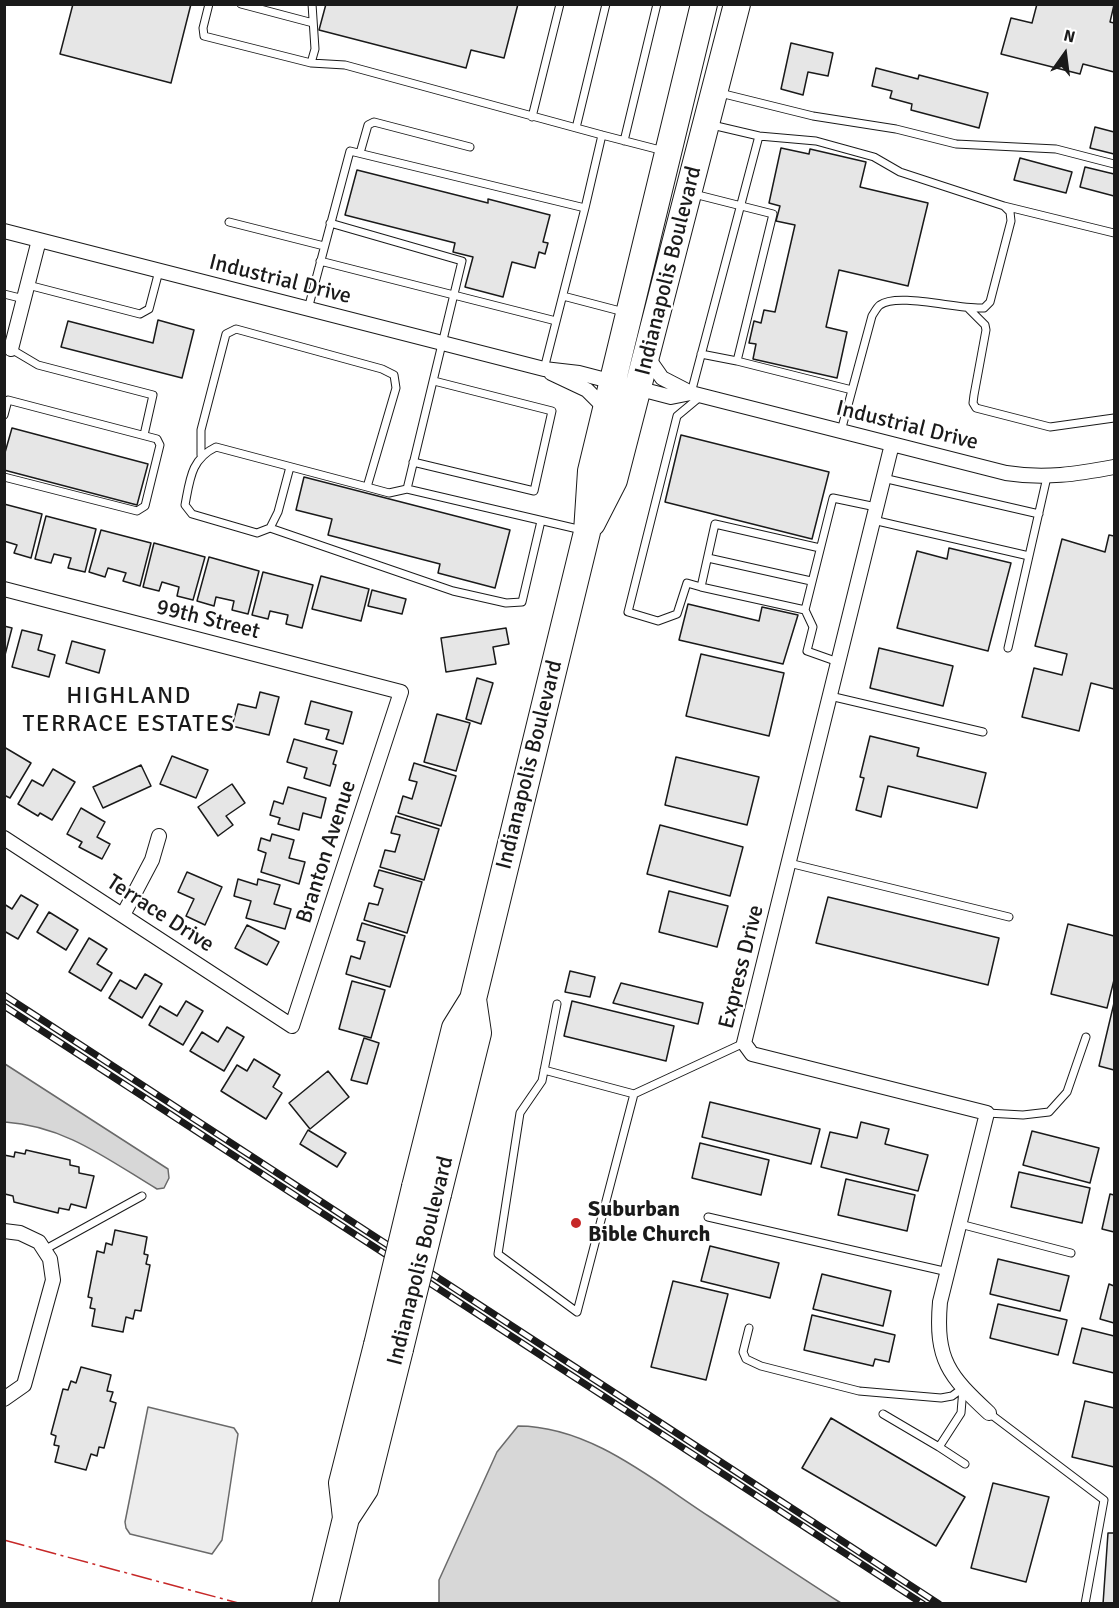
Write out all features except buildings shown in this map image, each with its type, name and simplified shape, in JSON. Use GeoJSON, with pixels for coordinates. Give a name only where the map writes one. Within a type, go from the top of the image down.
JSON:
{"type":"FeatureCollection","features":[{"type":"Feature","properties":{"kind":"highway","name":"Indianapolis Boulevard"},"geometry":{"type":"LineString","coordinates":[[325,1604],[346,1518],[365,1489],[388,1347],[427,1190],[478,1033],[473,999],[587,532],[591,471],[704,4]]}},
{"type":"Feature","properties":{"kind":"highway","name":"Indianapolis Boulevard"},"geometry":{"type":"LineString","coordinates":[[587,532],[614,480],[737,4]]}},
{"type":"Feature","properties":{"kind":"street","name":"Industrial Drive"},"geometry":{"type":"LineString","coordinates":[[4,231],[544,369],[613,381],[671,397],[696,394]]}},
{"type":"Feature","properties":{"kind":"street"},"geometry":{"type":"LineString","coordinates":[[11,349],[39,240]]}},
{"type":"Feature","properties":{"kind":"street","name":"Industrial Drive"},"geometry":{"type":"LineString","coordinates":[[647,356],[662,378],[696,394],[1006,473],[1062,477],[1114,467]]}},
{"type":"Feature","properties":{"kind":"street","name":"Industrial Drive"},"geometry":{"type":"LineString","coordinates":[[544,369],[587,390],[606,408]]}},
{"type":"Feature","properties":{"kind":"street","name":"Express Drive"},"geometry":{"type":"LineString","coordinates":[[892,444],[744,1043],[752,1054],[987,1113]]}},
{"type":"Feature","properties":{"kind":"street","name":"99th Street"},"geometry":{"type":"LineString","coordinates":[[4,589],[401,692]]}},
{"type":"Feature","properties":{"kind":"street","name":"Branton Avenue"},"geometry":{"type":"LineString","coordinates":[[292,1026],[401,692]]}},
{"type":"Feature","properties":{"kind":"street"},"geometry":{"type":"LineString","coordinates":[[123,915],[152,860],[159,836]]}},
{"type":"Feature","properties":{"kind":"street","name":"Terrace Drive"},"geometry":{"type":"LineString","coordinates":[[4,838],[292,1026]]}},
{"type":"Feature","properties":{"kind":"street"},"geometry":{"type":"LineString","coordinates":[[987,1113],[940,1302],[938,1328],[944,1358],[963,1388],[989,1413]]}},
{"type":"Feature","properties":{"kind":"street"},"geometry":{"type":"LineString","coordinates":[[4,1231],[20,1233],[39,1242],[50,1259],[53,1280],[24,1384],[4,1399]]}},
{"type":"Feature","properties":{"kind":"lane"},"geometry":{"type":"LineString","coordinates":[[209,4],[203,28],[204,36],[311,63],[345,65],[668,152]]}},
{"type":"Feature","properties":{"kind":"lane"},"geometry":{"type":"LineString","coordinates":[[241,4],[313,23]]}},
{"type":"Feature","properties":{"kind":"lane"},"geometry":{"type":"LineString","coordinates":[[311,63],[315,49],[312,4]]}},
{"type":"Feature","properties":{"kind":"lane"},"geometry":{"type":"LineString","coordinates":[[532,117],[560,4]]}},
{"type":"Feature","properties":{"kind":"lane"},"geometry":{"type":"LineString","coordinates":[[576,128],[606,4]]}},
{"type":"Feature","properties":{"kind":"lane"},"geometry":{"type":"LineString","coordinates":[[624,141],[657,4]]}},
{"type":"Feature","properties":{"kind":"lane"},"geometry":{"type":"LineString","coordinates":[[715,92],[813,116],[896,129],[956,144],[1056,149],[1114,164]]}},
{"type":"Feature","properties":{"kind":"lane"},"geometry":{"type":"LineString","coordinates":[[360,153],[368,125],[374,122],[470,147]]}},
{"type":"Feature","properties":{"kind":"lane"},"geometry":{"type":"LineString","coordinates":[[706,124],[759,136],[816,141],[874,157],[900,172],[1005,206],[1114,233]]}},
{"type":"Feature","properties":{"kind":"lane"},"geometry":{"type":"LineString","coordinates":[[544,369],[602,135]]}},
{"type":"Feature","properties":{"kind":"lane"},"geometry":{"type":"LineString","coordinates":[[759,136],[701,354],[696,394],[677,416],[628,612],[658,621],[677,614],[687,583],[805,610]]}},
{"type":"Feature","properties":{"kind":"lane"},"geometry":{"type":"LineString","coordinates":[[308,309],[350,151],[585,208]]}},
{"type":"Feature","properties":{"kind":"lane"},"geometry":{"type":"LineString","coordinates":[[689,192],[773,214],[737,362]]}},
{"type":"Feature","properties":{"kind":"lane"},"geometry":{"type":"LineString","coordinates":[[842,431],[872,316],[880,305],[894,300],[969,309],[984,308],[990,302],[1011,221],[1010,212],[1005,206]]}},
{"type":"Feature","properties":{"kind":"lane"},"geometry":{"type":"LineString","coordinates":[[229,222],[324,246]]}},
{"type":"Feature","properties":{"kind":"lane"},"geometry":{"type":"LineString","coordinates":[[330,223],[462,261],[407,489]]}},
{"type":"Feature","properties":{"kind":"lane"},"geometry":{"type":"LineString","coordinates":[[320,261],[556,321]]}},
{"type":"Feature","properties":{"kind":"lane"},"geometry":{"type":"LineString","coordinates":[[28,285],[140,314],[149,309],[159,271]]}},
{"type":"Feature","properties":{"kind":"lane"},"geometry":{"type":"LineString","coordinates":[[4,294],[24,299]]}},
{"type":"Feature","properties":{"kind":"lane"},"geometry":{"type":"LineString","coordinates":[[563,296],[629,313]]}},
{"type":"Feature","properties":{"kind":"lane"},"geometry":{"type":"LineString","coordinates":[[969,309],[985,325],[986,330],[974,395],[973,403],[976,408],[1050,427],[1114,417]]}},
{"type":"Feature","properties":{"kind":"lane"},"geometry":{"type":"LineString","coordinates":[[367,488],[396,388],[394,375],[382,369],[236,329],[226,334],[201,430],[201,454],[191,476],[185,505],[192,514],[257,533],[270,528],[453,591],[506,603],[522,602],[541,521]]}},
{"type":"Feature","properties":{"kind":"lane"},"geometry":{"type":"LineString","coordinates":[[11,349],[38,364],[153,395],[144,435]]}},
{"type":"Feature","properties":{"kind":"lane"},"geometry":{"type":"LineString","coordinates":[[701,354],[852,390]]}},
{"type":"Feature","properties":{"kind":"lane"},"geometry":{"type":"LineString","coordinates":[[413,462],[534,491],[552,411],[434,381]]}},
{"type":"Feature","properties":{"kind":"lane"},"geometry":{"type":"LineString","coordinates":[[4,415],[6,399],[158,439],[160,446],[144,506],[137,511],[4,477]]}},
{"type":"Feature","properties":{"kind":"lane"},"geometry":{"type":"LineString","coordinates":[[201,454],[216,447],[388,493],[407,489],[587,532]]}},
{"type":"Feature","properties":{"kind":"lane"},"geometry":{"type":"LineString","coordinates":[[270,528],[278,512],[290,467]]}},
{"type":"Feature","properties":{"kind":"lane"},"geometry":{"type":"LineString","coordinates":[[1008,648],[1047,477]]}},
{"type":"Feature","properties":{"kind":"lane"},"geometry":{"type":"LineString","coordinates":[[883,478],[1039,514]]}},
{"type":"Feature","properties":{"kind":"lane"},"geometry":{"type":"LineString","coordinates":[[838,662],[807,651],[813,627],[805,610],[833,498],[875,514],[1029,556]]}},
{"type":"Feature","properties":{"kind":"lane"},"geometry":{"type":"LineString","coordinates":[[701,587],[716,524],[820,548]]}},
{"type":"Feature","properties":{"kind":"lane"},"geometry":{"type":"LineString","coordinates":[[708,558],[811,581]]}},
{"type":"Feature","properties":{"kind":"lane"},"geometry":{"type":"LineString","coordinates":[[830,696],[983,732]]}},
{"type":"Feature","properties":{"kind":"lane"},"geometry":{"type":"LineString","coordinates":[[789,863],[1009,917]]}},
{"type":"Feature","properties":{"kind":"lane"},"geometry":{"type":"LineString","coordinates":[[557,1004],[542,1081],[520,1113],[498,1254],[577,1312],[634,1094]]}},
{"type":"Feature","properties":{"kind":"lane"},"geometry":{"type":"LineString","coordinates":[[987,1113],[1023,1115],[1049,1112],[1067,1092],[1086,1037]]}},
{"type":"Feature","properties":{"kind":"lane"},"geometry":{"type":"LineString","coordinates":[[544,1070],[634,1094],[744,1043]]}},
{"type":"Feature","properties":{"kind":"lane"},"geometry":{"type":"LineString","coordinates":[[44,1250],[142,1196]]}},
{"type":"Feature","properties":{"kind":"lane"},"geometry":{"type":"LineString","coordinates":[[708,1218],[948,1272]]}},
{"type":"Feature","properties":{"kind":"lane"},"geometry":{"type":"LineString","coordinates":[[960,1224],[1071,1253]]}},
{"type":"Feature","properties":{"kind":"lane"},"geometry":{"type":"LineString","coordinates":[[749,1328],[743,1352],[746,1359],[761,1366],[859,1391],[941,1398],[951,1396],[963,1388]]}},
{"type":"Feature","properties":{"kind":"lane"},"geometry":{"type":"LineString","coordinates":[[939,1447],[961,1413],[963,1388]]}},
{"type":"Feature","properties":{"kind":"lane"},"geometry":{"type":"LineString","coordinates":[[989,1413],[1104,1500],[1084,1604]]}},
{"type":"Feature","properties":{"kind":"lane"},"geometry":{"type":"LineString","coordinates":[[883,1414],[965,1464]]}},
{"type":"Feature","properties":{"kind":"shaded area"},"geometry":{"type":"Polygon","coordinates":[[[5,1064],[168,1169],[169,1178],[164,1188],[157,1189],[103,1156],[66,1137],[27,1125],[5,1122],[5,1064]]]}},
{"type":"Feature","properties":{"kind":"shaded area"},"geometry":{"type":"Polygon","coordinates":[[[148,1407],[234,1428],[238,1434],[222,1540],[212,1554],[130,1534],[126,1528],[125,1522],[148,1407]]]}},
{"type":"Feature","properties":{"kind":"shaded area"},"geometry":{"type":"Polygon","coordinates":[[[518,1426],[545,1428],[570,1435],[620,1458],[841,1603],[439,1603],[439,1580],[497,1452],[518,1426]]]}},
{"type":"Feature","properties":{"kind":"railway"},"geometry":{"type":"LineString","coordinates":[[4,995],[939,1604]]}},
{"type":"Feature","properties":{"kind":"railway"},"geometry":{"type":"LineString","coordinates":[[4,1006],[923,1604]]}},
{"type":"Feature","properties":{"kind":"power"},"geometry":{"type":"LineString","coordinates":[[4,1540],[242,1604]]}},
{"type":"Feature","properties":{"kind":"place","name":"Suburban Bible Church"},"geometry":{"type":"Point","coordinates":[576,1223]}},
{"type":"Feature","properties":{"kind":"district","name":"HIGHLAND TERRACE ESTATES"},"geometry":{"type":"Point","coordinates":[129,711]}}]}
